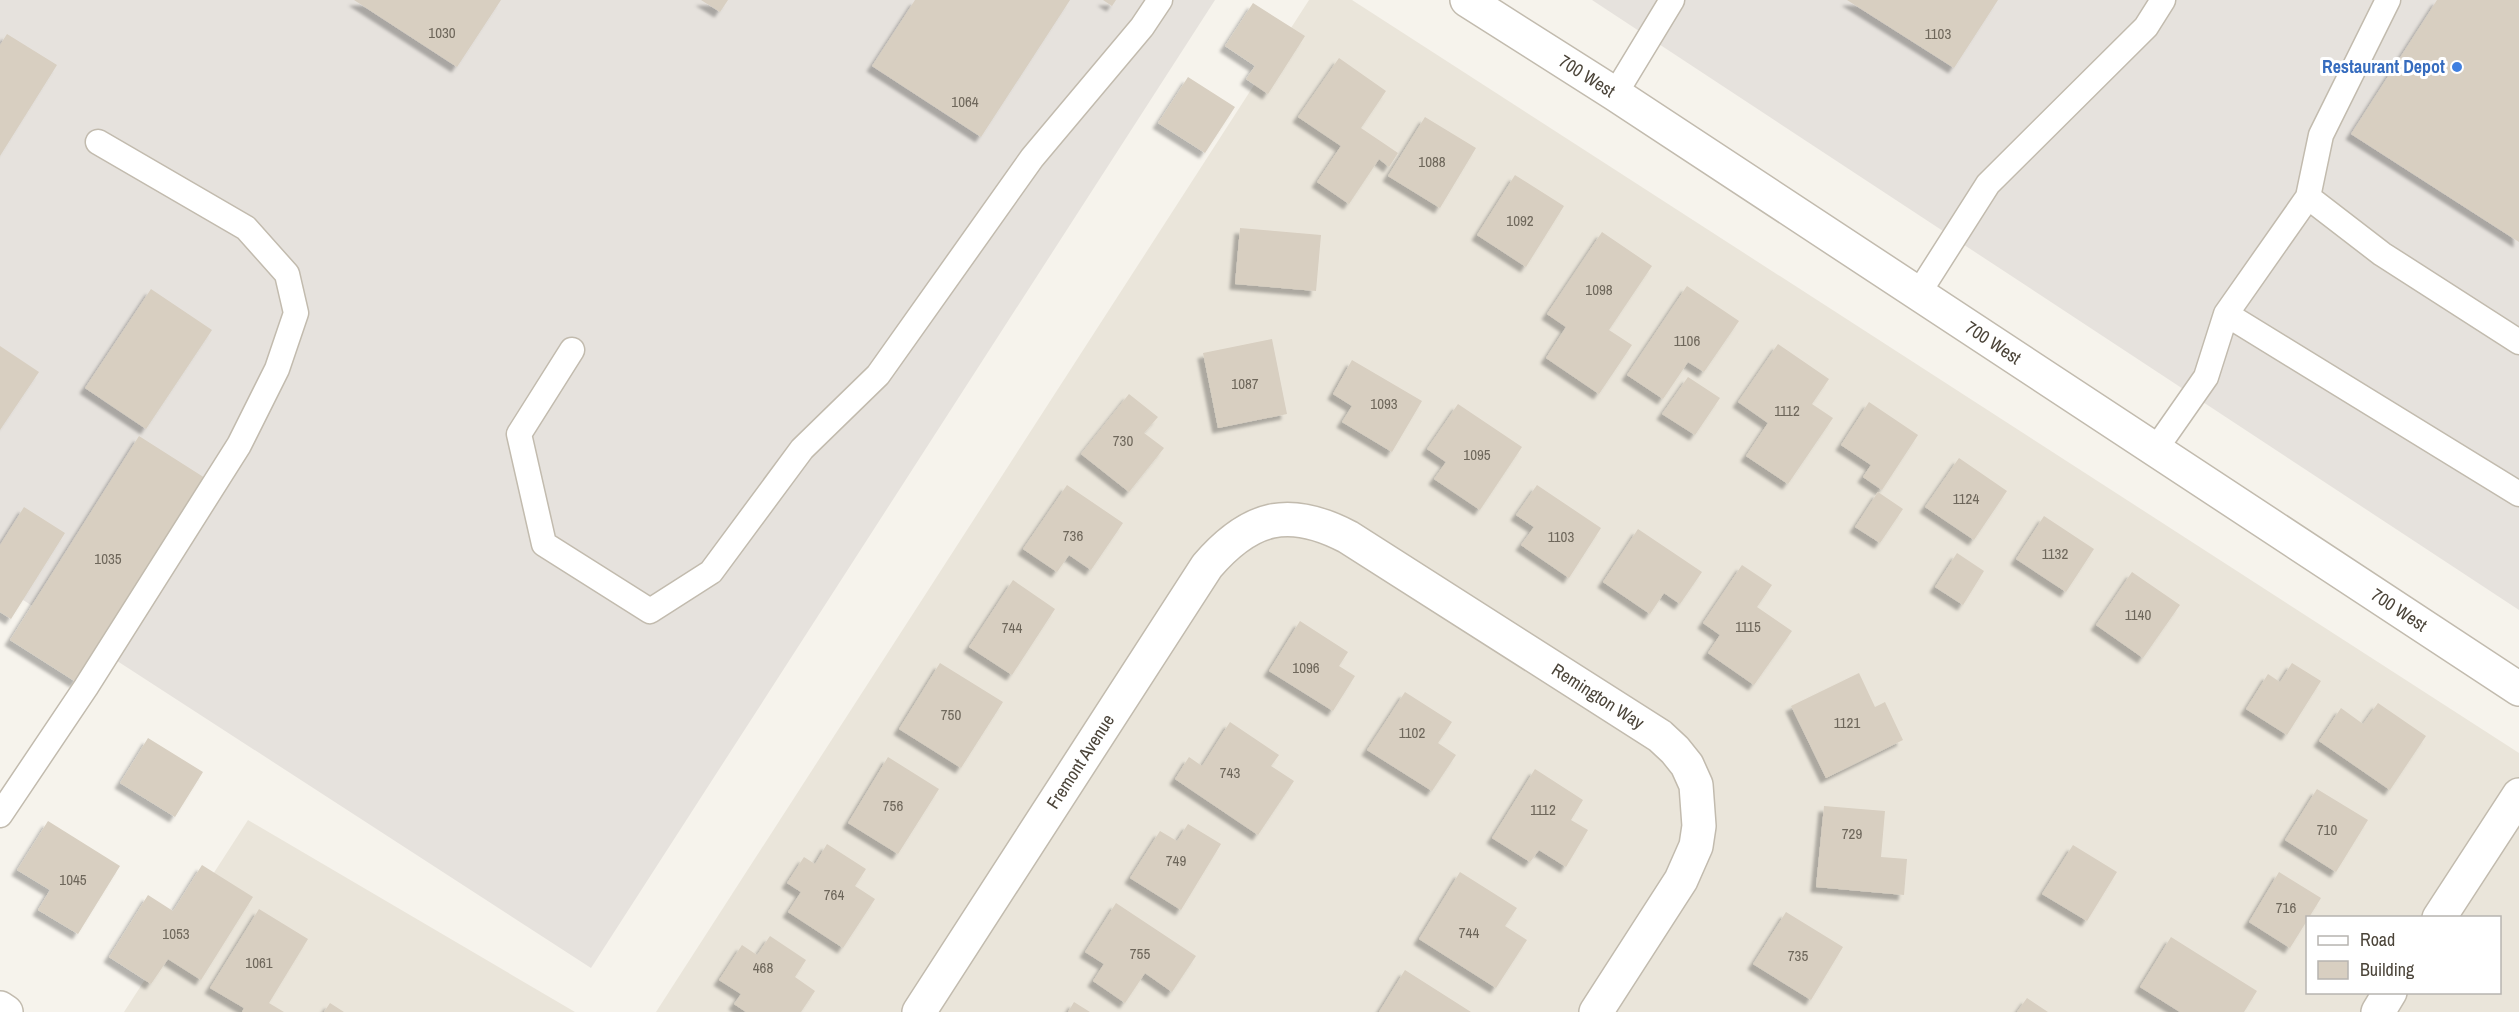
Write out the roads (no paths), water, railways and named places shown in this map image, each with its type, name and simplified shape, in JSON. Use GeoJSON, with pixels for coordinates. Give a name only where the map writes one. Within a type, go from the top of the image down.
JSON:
{"type":"FeatureCollection","features":[{"type":"Feature","properties":{"kind":"street","name":"700 West"},"geometry":{"type":"LineString","coordinates":[[1467,0],[1615,94],[2519,689]]}},
{"type":"Feature","properties":{"kind":"street","name":"Remington Way"},"geometry":{"type":"LineString","coordinates":[[1258,524],[1295,519],[1313,522],[1348,537],[1660,736],[1687,765],[1696,784],[1700,826],[1690,864],[1596,1012]]}},
{"type":"Feature","properties":{"kind":"street","name":"Fremont Avenue"},"geometry":{"type":"LineString","coordinates":[[919,1012],[1207,566],[1238,534],[1258,524]]}},
{"type":"Feature","properties":{"kind":"street"},"geometry":{"type":"LineString","coordinates":[[2440,916],[2519,795]]}},
{"type":"Feature","properties":{"kind":"street"},"geometry":{"type":"LineString","coordinates":[[2378,1012],[2389,994]]}},
{"type":"Feature","properties":{"kind":"street"},"geometry":{"type":"LineString","coordinates":[[0,1008],[6,1012]]}},
{"type":"Feature","properties":{"kind":"lane"},"geometry":{"type":"LineString","coordinates":[[572,350],[519,435],[544,544],[650,611],[711,572],[802,449],[878,375],[1032,158],[1142,27],[1160,0]]}},
{"type":"Feature","properties":{"kind":"lane"},"geometry":{"type":"LineString","coordinates":[[1615,94],[1672,0]]}},
{"type":"Feature","properties":{"kind":"lane"},"geometry":{"type":"LineString","coordinates":[[1918,294],[1988,184],[2146,27],[2163,0]]}},
{"type":"Feature","properties":{"kind":"lane"},"geometry":{"type":"LineString","coordinates":[[2155,450],[2206,377],[2226,314],[2308,197],[2321,135],[2388,0]]}},
{"type":"Feature","properties":{"kind":"lane"},"geometry":{"type":"LineString","coordinates":[[0,815],[86,687],[240,445],[276,369],[296,313],[287,274],[246,228],[98,142]]}},
{"type":"Feature","properties":{"kind":"lane"},"geometry":{"type":"LineString","coordinates":[[2308,197],[2382,254],[2519,342]]}},
{"type":"Feature","properties":{"kind":"lane"},"geometry":{"type":"LineString","coordinates":[[2226,314],[2519,494]]}},
{"type":"Feature","properties":{"kind":"place","name":"Restaurant Depot"},"geometry":{"type":"Point","coordinates":[2457,67]}}]}
